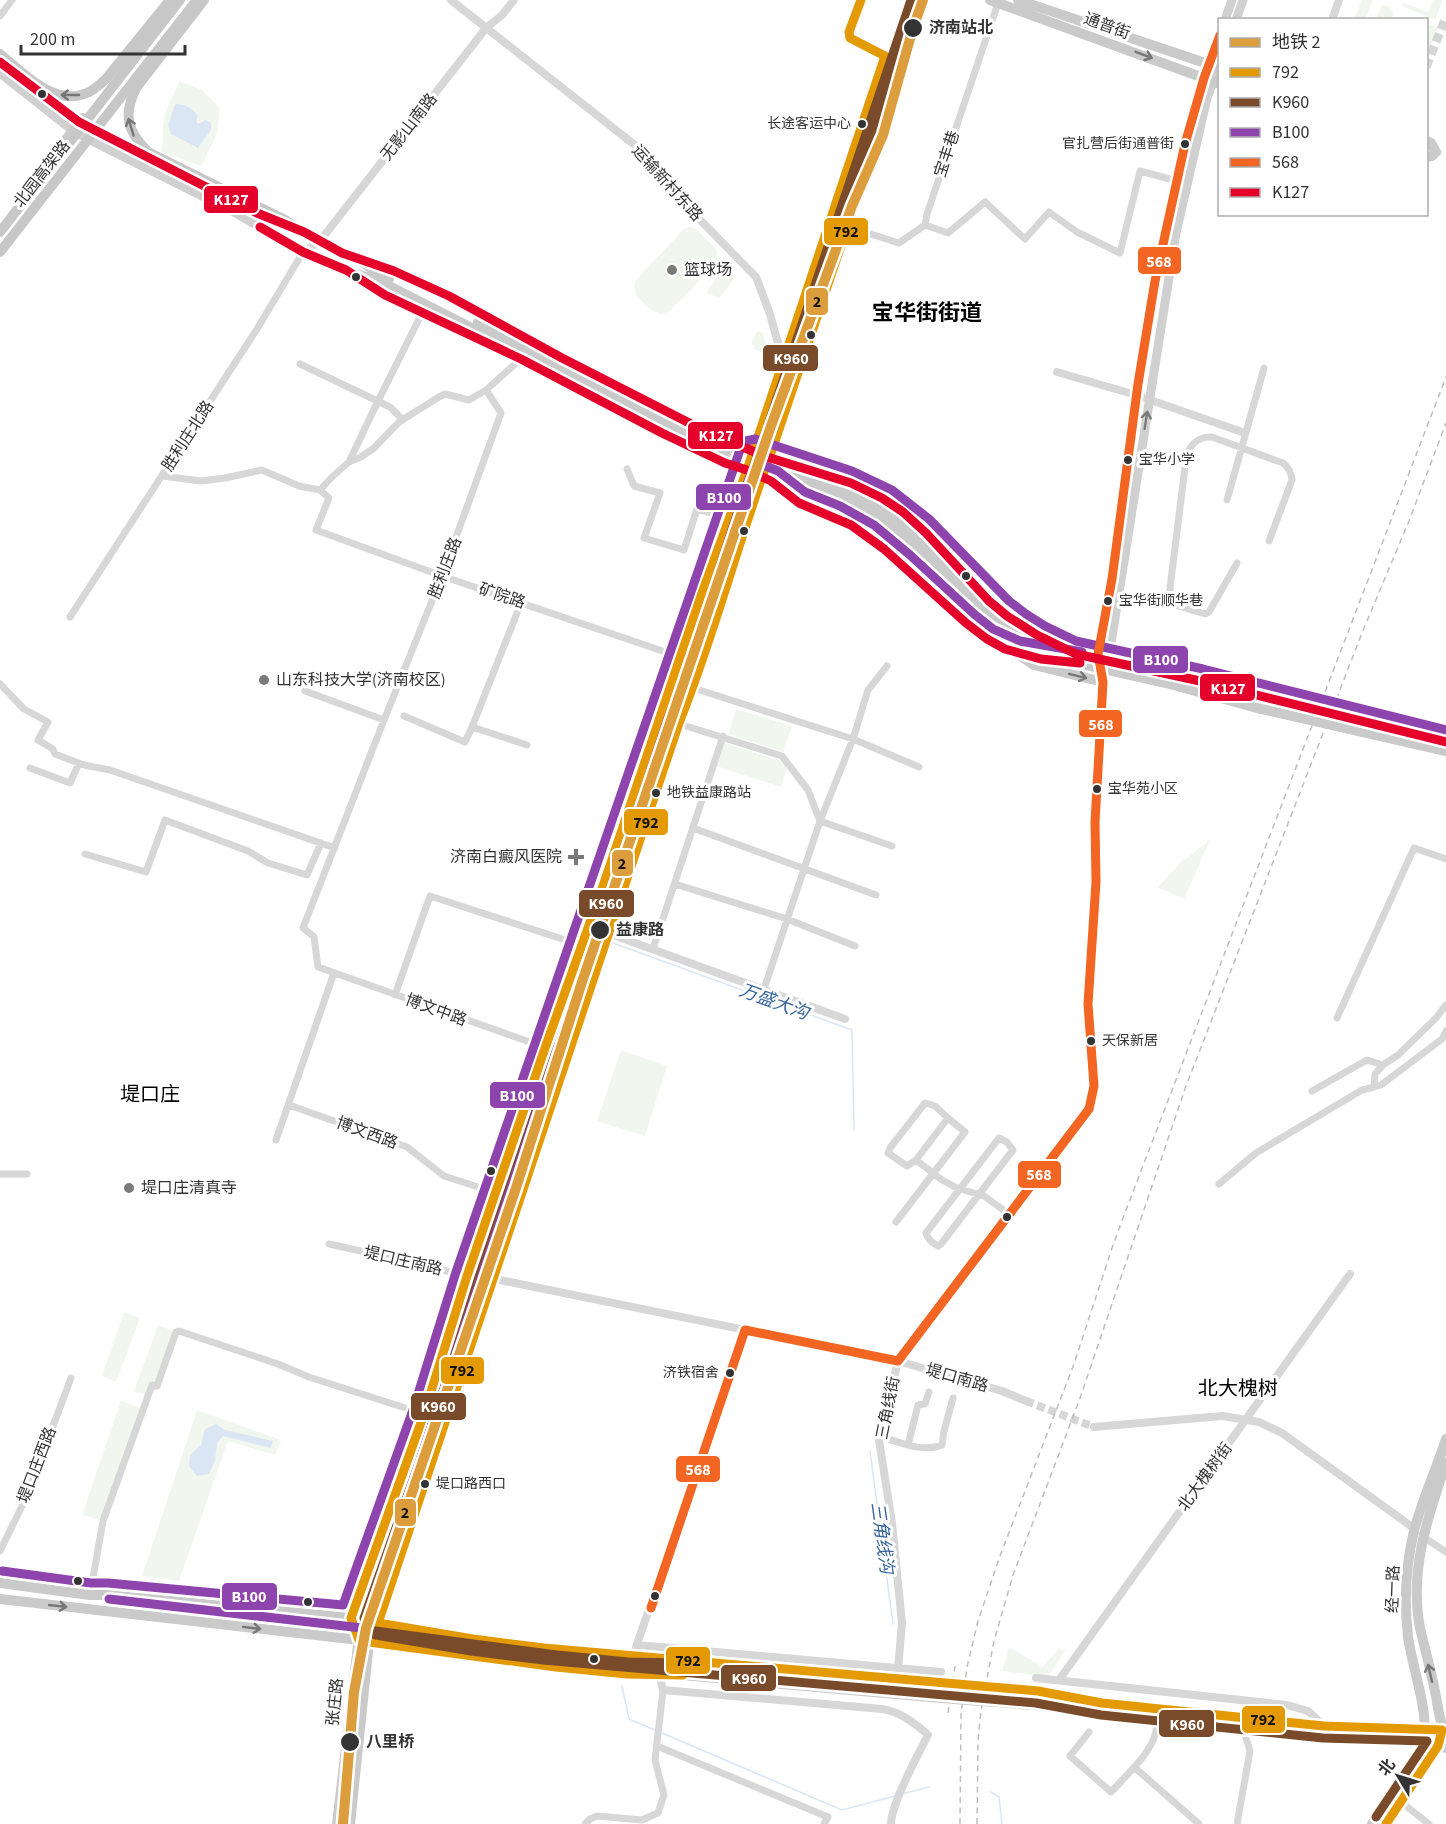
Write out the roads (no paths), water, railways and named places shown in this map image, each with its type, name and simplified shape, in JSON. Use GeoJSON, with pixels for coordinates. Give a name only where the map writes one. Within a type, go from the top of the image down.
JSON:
{"type":"FeatureCollection","features":[{"type":"Feature","properties":{"kind":"highway"},"geometry":{"type":"LineString","coordinates":[[0,54],[47,91],[61,95],[85,94],[106,79],[170,0]]}},
{"type":"Feature","properties":{"kind":"highway","name":"北园高架路"},"geometry":{"type":"LineString","coordinates":[[0,232],[180,0]]}},
{"type":"Feature","properties":{"kind":"highway"},"geometry":{"type":"LineString","coordinates":[[200,0],[136,88],[130,102],[128,116],[132,133],[148,152],[285,220],[304,232]]}},
{"type":"Feature","properties":{"kind":"highway","name":"北园高架路"},"geometry":{"type":"LineString","coordinates":[[0,252],[200,0]]}},
{"type":"Feature","properties":{"kind":"main road"},"geometry":{"type":"LineString","coordinates":[[0,224],[176,0]]}},
{"type":"Feature","properties":{"kind":"main road"},"geometry":{"type":"LineString","coordinates":[[0,260],[200,0]]}},
{"type":"Feature","properties":{"kind":"main road"},"geometry":{"type":"LineString","coordinates":[[839,224],[913,0]]}},
{"type":"Feature","properties":{"kind":"main road"},"geometry":{"type":"LineString","coordinates":[[364,1641],[365,1621],[674,722],[690,686],[760,455],[918,0]]}},
{"type":"Feature","properties":{"kind":"main road","name":"通普街"},"geometry":{"type":"LineString","coordinates":[[1018,0],[1216,66]]}},
{"type":"Feature","properties":{"kind":"main road"},"geometry":{"type":"LineString","coordinates":[[1226,18],[1232,0]]}},
{"type":"Feature","properties":{"kind":"main road"},"geometry":{"type":"LineString","coordinates":[[1237,18],[1243,0]]}},
{"type":"Feature","properties":{"kind":"main road","name":"通普街"},"geometry":{"type":"LineString","coordinates":[[994,1],[1212,81]]}},
{"type":"Feature","properties":{"kind":"main road"},"geometry":{"type":"LineString","coordinates":[[1104,655],[1176,233],[1218,50]]}},
{"type":"Feature","properties":{"kind":"main road"},"geometry":{"type":"LineString","coordinates":[[0,62],[76,126]]}},
{"type":"Feature","properties":{"kind":"main road"},"geometry":{"type":"LineString","coordinates":[[0,73],[76,126],[303,252],[383,283],[697,442],[853,509],[900,543],[955,602],[980,623],[1016,645],[1200,681],[1446,742]]}},
{"type":"Feature","properties":{"kind":"main road"},"geometry":{"type":"LineString","coordinates":[[346,270],[385,295],[521,359],[662,433],[725,463],[844,510],[890,545],[976,628],[1034,665],[1103,682],[1112,579],[1155,281],[1177,181],[1212,81]]}},
{"type":"Feature","properties":{"kind":"main road"},"geometry":{"type":"LineString","coordinates":[[96,137],[257,213],[304,232],[342,253],[394,271],[449,296],[534,343],[703,430],[760,455],[833,477],[882,498],[903,512],[926,533],[1007,616],[1074,658]]}},
{"type":"Feature","properties":{"kind":"main road"},"geometry":{"type":"LineString","coordinates":[[1428,142],[1436,152],[1428,157]]}},
{"type":"Feature","properties":{"kind":"main road"},"geometry":{"type":"LineString","coordinates":[[360,260],[381,276],[501,333],[699,433],[848,497],[886,521],[921,550],[951,585],[978,610],[1020,636],[1074,658],[1133,675],[1257,708],[1446,751]]}},
{"type":"Feature","properties":{"kind":"main road"},"geometry":{"type":"LineString","coordinates":[[775,460],[851,491],[896,519],[989,609],[1020,630],[1104,655]]}},
{"type":"Feature","properties":{"kind":"main road"},"geometry":{"type":"LineString","coordinates":[[481,1278],[506,1196],[590,948],[736,521],[755,474]]}},
{"type":"Feature","properties":{"kind":"main road"},"geometry":{"type":"LineString","coordinates":[[771,481],[799,503],[834,517],[867,535],[987,639],[1016,653],[1041,658],[1074,658]]}},
{"type":"Feature","properties":{"kind":"main road","name":"经一路"},"geometry":{"type":"LineString","coordinates":[[1425,1743],[1421,1700],[1408,1637],[1406,1608],[1408,1568],[1446,1440]]}},
{"type":"Feature","properties":{"kind":"main road","name":"经一路"},"geometry":{"type":"LineString","coordinates":[[1386,1824],[1443,1745],[1445,1731],[1418,1612],[1417,1596],[1419,1532],[1446,1463]]}},
{"type":"Feature","properties":{"kind":"main road"},"geometry":{"type":"LineString","coordinates":[[0,1583],[90,1595],[365,1621],[493,1643],[1038,1691],[1102,1703],[1324,1726],[1445,1731]]}},
{"type":"Feature","properties":{"kind":"main road"},"geometry":{"type":"LineString","coordinates":[[0,1599],[364,1641],[525,1664],[1173,1716],[1385,1741],[1443,1745]]}},
{"type":"Feature","properties":{"kind":"main road","name":"张庄路"},"geometry":{"type":"LineString","coordinates":[[337,1824],[355,1658],[364,1641]]}},
{"type":"Feature","properties":{"kind":"main road","name":"张庄路"},"geometry":{"type":"LineString","coordinates":[[350,1824],[364,1641]]}},
{"type":"Feature","properties":{"kind":"main road"},"geometry":{"type":"LineString","coordinates":[[1372,1824],[1425,1743]]}},
{"type":"Feature","properties":{"kind":"street"},"geometry":{"type":"LineString","coordinates":[[0,16],[12,0]]}},
{"type":"Feature","properties":{"kind":"street","name":"运输新村东路"},"geometry":{"type":"LineString","coordinates":[[452,0],[636,146],[661,180],[756,277],[771,314],[777,340],[785,354]]}},
{"type":"Feature","properties":{"kind":"street","name":"无影山南路"},"geometry":{"type":"LineString","coordinates":[[303,252],[320,240],[486,28],[502,15],[514,0]]}},
{"type":"Feature","properties":{"kind":"street"},"geometry":{"type":"LineString","coordinates":[[1333,18],[1339,0]]}},
{"type":"Feature","properties":{"kind":"street","name":"宝丰巷"},"geometry":{"type":"LineString","coordinates":[[925,225],[994,1]]}},
{"type":"Feature","properties":{"kind":"street"},"geometry":{"type":"LineString","coordinates":[[839,224],[899,243],[925,225],[948,233],[985,201],[1025,239],[1049,212],[1077,232],[1120,254],[1140,171],[1177,181]]}},
{"type":"Feature","properties":{"kind":"street","name":"胜利庄北路"},"geometry":{"type":"LineString","coordinates":[[70,617],[257,329],[303,252]]}},
{"type":"Feature","properties":{"kind":"street"},"geometry":{"type":"LineString","coordinates":[[350,462],[422,314]]}},
{"type":"Feature","properties":{"kind":"street"},"geometry":{"type":"LineString","coordinates":[[162,476],[201,481],[262,470],[299,486],[320,490],[350,462],[367,454],[403,420],[445,394],[469,400],[486,390],[521,359],[534,343]]}},
{"type":"Feature","properties":{"kind":"street"},"geometry":{"type":"LineString","coordinates":[[300,364],[390,407],[403,420]]}},
{"type":"Feature","properties":{"kind":"street"},"geometry":{"type":"LineString","coordinates":[[1227,500],[1264,369]]}},
{"type":"Feature","properties":{"kind":"street"},"geometry":{"type":"LineString","coordinates":[[1057,372],[1137,395],[1245,433]]}},
{"type":"Feature","properties":{"kind":"street","name":"胜利庄路"},"geometry":{"type":"LineString","coordinates":[[318,967],[314,938],[303,928],[442,576],[501,413],[486,390]]}},
{"type":"Feature","properties":{"kind":"street"},"geometry":{"type":"LineString","coordinates":[[1237,563],[1209,612],[1205,614],[1172,604],[1170,588],[1186,459],[1188,450],[1205,436],[1283,463],[1291,472],[1292,480],[1269,541]]}},
{"type":"Feature","properties":{"kind":"street"},"geometry":{"type":"LineString","coordinates":[[627,469],[634,486],[660,494],[644,538],[684,550],[697,509],[736,521]]}},
{"type":"Feature","properties":{"kind":"street","name":"矿院路"},"geometry":{"type":"LineString","coordinates":[[320,490],[329,498],[316,531],[689,660]]}},
{"type":"Feature","properties":{"kind":"street"},"geometry":{"type":"LineString","coordinates":[[404,716],[465,741],[521,603]]}},
{"type":"Feature","properties":{"kind":"street"},"geometry":{"type":"LineString","coordinates":[[764,989],[820,821],[853,739],[868,690],[887,666]]}},
{"type":"Feature","properties":{"kind":"street"},"geometry":{"type":"LineString","coordinates":[[898,1361],[1089,1110],[1094,1086],[1089,994],[1096,882],[1095,822],[1103,682]]}},
{"type":"Feature","properties":{"kind":"street"},"geometry":{"type":"LineString","coordinates":[[0,684],[24,709],[48,722],[38,740],[53,749],[55,754],[79,763],[110,770],[334,848]]}},
{"type":"Feature","properties":{"kind":"street"},"geometry":{"type":"LineString","coordinates":[[690,686],[853,739],[919,767]]}},
{"type":"Feature","properties":{"kind":"street"},"geometry":{"type":"LineString","coordinates":[[305,691],[384,720]]}},
{"type":"Feature","properties":{"kind":"street"},"geometry":{"type":"LineString","coordinates":[[674,722],[782,756],[808,789],[820,821]]}},
{"type":"Feature","properties":{"kind":"street"},"geometry":{"type":"LineString","coordinates":[[472,727],[527,745]]}},
{"type":"Feature","properties":{"kind":"street"},"geometry":{"type":"LineString","coordinates":[[653,949],[723,736]]}},
{"type":"Feature","properties":{"kind":"street"},"geometry":{"type":"LineString","coordinates":[[30,768],[70,783],[79,763]]}},
{"type":"Feature","properties":{"kind":"street"},"geometry":{"type":"LineString","coordinates":[[85,854],[146,872],[165,820],[248,851],[268,863],[307,875],[321,843]]}},
{"type":"Feature","properties":{"kind":"street"},"geometry":{"type":"LineString","coordinates":[[820,821],[892,846]]}},
{"type":"Feature","properties":{"kind":"street"},"geometry":{"type":"LineString","coordinates":[[693,828],[876,894]]}},
{"type":"Feature","properties":{"kind":"street"},"geometry":{"type":"LineString","coordinates":[[1337,1018],[1413,848],[1446,859]]}},
{"type":"Feature","properties":{"kind":"street"},"geometry":{"type":"LineString","coordinates":[[675,884],[787,919],[855,946]]}},
{"type":"Feature","properties":{"kind":"street"},"geometry":{"type":"LineString","coordinates":[[395,995],[430,896],[590,948]]}},
{"type":"Feature","properties":{"kind":"street"},"geometry":{"type":"LineString","coordinates":[[602,931],[845,1019]]}},
{"type":"Feature","properties":{"kind":"street","name":"博文中路"},"geometry":{"type":"LineString","coordinates":[[318,967],[555,1051]]}},
{"type":"Feature","properties":{"kind":"street"},"geometry":{"type":"LineString","coordinates":[[276,1140],[334,973]]}},
{"type":"Feature","properties":{"kind":"street"},"geometry":{"type":"LineString","coordinates":[[1374,1087],[1375,1074],[1383,1065],[1398,1055],[1446,1005]]}},
{"type":"Feature","properties":{"kind":"street"},"geometry":{"type":"LineString","coordinates":[[1219,1184],[1256,1153],[1362,1090],[1381,1085],[1442,1039],[1446,1031]]}},
{"type":"Feature","properties":{"kind":"street"},"geometry":{"type":"LineString","coordinates":[[1312,1091],[1367,1060],[1383,1065]]}},
{"type":"Feature","properties":{"kind":"street"},"geometry":{"type":"LineString","coordinates":[[896,1222],[965,1132],[935,1106],[926,1103],[890,1148],[888,1153],[907,1166],[916,1160],[948,1118]]}},
{"type":"Feature","properties":{"kind":"street","name":"博文西路"},"geometry":{"type":"LineString","coordinates":[[289,1105],[407,1147],[444,1176],[506,1196]]}},
{"type":"Feature","properties":{"kind":"street"},"geometry":{"type":"LineString","coordinates":[[1001,1138],[1013,1150],[979,1194],[939,1246],[928,1239],[926,1233],[1001,1138]]}},
{"type":"Feature","properties":{"kind":"street"},"geometry":{"type":"LineString","coordinates":[[916,1160],[942,1180],[993,1201],[1009,1214]]}},
{"type":"Feature","properties":{"kind":"street"},"geometry":{"type":"LineString","coordinates":[[0,1174],[27,1174]]}},
{"type":"Feature","properties":{"kind":"street","name":"堤口庄南路"},"geometry":{"type":"LineString","coordinates":[[329,1244],[481,1278]]}},
{"type":"Feature","properties":{"kind":"street","name":"北大槐树街"},"geometry":{"type":"LineString","coordinates":[[1059,1680],[1350,1274]]}},
{"type":"Feature","properties":{"kind":"street","name":"堤口南路"},"geometry":{"type":"LineString","coordinates":[[481,1278],[898,1361],[1002,1391],[1026,1401]]}},
{"type":"Feature","properties":{"kind":"street"},"geometry":{"type":"LineString","coordinates":[[90,1595],[103,1521],[152,1385],[157,1386],[176,1332],[179,1330],[309,1377],[424,1414]]}},
{"type":"Feature","properties":{"kind":"street"},"geometry":{"type":"LineString","coordinates":[[585,1824],[597,1816],[642,1820],[658,1813],[664,1796],[655,1760],[663,1690],[659,1673],[635,1656],[746,1330]]}},
{"type":"Feature","properties":{"kind":"street","name":"三角线街"},"geometry":{"type":"LineString","coordinates":[[898,1361],[879,1440],[892,1523],[902,1623],[898,1669]]}},
{"type":"Feature","properties":{"kind":"street","name":"堤口庄西路"},"geometry":{"type":"LineString","coordinates":[[0,1551],[26,1498],[71,1378]]}},
{"type":"Feature","properties":{"kind":"street"},"geometry":{"type":"LineString","coordinates":[[908,1445],[918,1405],[925,1404],[929,1392]]}},
{"type":"Feature","properties":{"kind":"street"},"geometry":{"type":"LineString","coordinates":[[880,1436],[908,1445],[936,1448],[942,1445],[953,1398]]}},
{"type":"Feature","properties":{"kind":"street"},"geometry":{"type":"LineString","coordinates":[[1094,1427],[1222,1416],[1258,1422],[1282,1433],[1446,1552]]}},
{"type":"Feature","properties":{"kind":"street"},"geometry":{"type":"LineString","coordinates":[[637,1645],[941,1672]]}},
{"type":"Feature","properties":{"kind":"street"},"geometry":{"type":"LineString","coordinates":[[1036,1678],[1287,1705],[1308,1711],[1324,1726]]}},
{"type":"Feature","properties":{"kind":"street"},"geometry":{"type":"LineString","coordinates":[[663,1690],[888,1710],[916,1724],[928,1735],[905,1783],[891,1817],[891,1824]]}},
{"type":"Feature","properties":{"kind":"street"},"geometry":{"type":"LineString","coordinates":[[1089,1732],[1070,1756],[1111,1792],[1154,1741],[1156,1720]]}},
{"type":"Feature","properties":{"kind":"street"},"geometry":{"type":"LineString","coordinates":[[1238,1824],[1250,1751],[1246,1738],[1248,1724]]}},
{"type":"Feature","properties":{"kind":"street"},"geometry":{"type":"LineString","coordinates":[[1425,1743],[1445,1731]]}},
{"type":"Feature","properties":{"kind":"street"},"geometry":{"type":"LineString","coordinates":[[657,1746],[828,1817],[824,1824]]}},
{"type":"Feature","properties":{"kind":"street"},"geometry":{"type":"LineString","coordinates":[[1134,1767],[1199,1824]]}},
{"type":"Feature","properties":{"kind":"street"},"geometry":{"type":"LineString","coordinates":[[1401,1802],[1429,1824]]}},
{"type":"Feature","properties":{"kind":"water"},"geometry":{"type":"Polygon","coordinates":[[[176,104],[186,106],[193,111],[198,116],[196,121],[198,124],[206,120],[211,123],[211,130],[198,148],[171,134],[168,125],[176,104]]]}},
{"type":"Feature","properties":{"kind":"water"},"geometry":{"type":"Polygon","coordinates":[[[216,1424],[225,1430],[273,1441],[271,1448],[223,1436],[217,1443],[215,1461],[209,1474],[197,1476],[189,1466],[190,1455],[201,1445],[205,1429],[216,1424]]]}},
{"type":"Feature","properties":{"kind":"waterway","name":"万盛大沟"},"geometry":{"type":"LineString","coordinates":[[602,939],[852,1030],[854,1130]]}},
{"type":"Feature","properties":{"kind":"waterway","name":"三角线沟"},"geometry":{"type":"LineString","coordinates":[[870,1451],[893,1624]]}},
{"type":"Feature","properties":{"kind":"waterway"},"geometry":{"type":"LineString","coordinates":[[622,1686],[629,1719],[655,1730]]}},
{"type":"Feature","properties":{"kind":"waterway"},"geometry":{"type":"LineString","coordinates":[[662,1733],[842,1810],[895,1796]]}},
{"type":"Feature","properties":{"kind":"waterway","name":"三角线沟"},"geometry":{"type":"LineString","coordinates":[[902,1794],[929,1787]]}},
{"type":"Feature","properties":{"kind":"waterway"},"geometry":{"type":"LineString","coordinates":[[991,1792],[999,1797],[1002,1824]]}},
{"type":"Feature","properties":{"kind":"tunnel"},"geometry":{"type":"LineString","coordinates":[[1428,62],[1446,17]]}},
{"type":"Feature","properties":{"kind":"tunnel"},"geometry":{"type":"LineString","coordinates":[[1026,1401],[1094,1427]]}},
{"type":"Feature","properties":{"kind":"railway"},"geometry":{"type":"LineString","coordinates":[[960,1824],[961,1714],[967,1667],[978,1621],[1000,1556],[1074,1364],[1126,1210],[1446,377]]}},
{"type":"Feature","properties":{"kind":"railway"},"geometry":{"type":"LineString","coordinates":[[977,1824],[978,1740],[981,1711],[994,1641],[1013,1575],[1079,1401],[1186,1086],[1446,423]]}},
{"type":"Feature","properties":{"kind":"railway"},"geometry":{"type":"LineString","coordinates":[[948,1713],[955,1666]]}},
{"type":"Feature","properties":{"kind":"metro line","name":"2"},"geometry":{"type":"LineString","coordinates":[[343,1824],[354,1692],[366,1628],[771,426],[852,206],[883,135],[923,0]]}},
{"type":"Feature","properties":{"kind":"place","name":"济南站北"},"geometry":{"type":"Point","coordinates":[913,28]}},
{"type":"Feature","properties":{"kind":"place","name":"长途客运中心"},"geometry":{"type":"Point","coordinates":[862,124]}},
{"type":"Feature","properties":{"kind":"place","name":"官扎营后街通普街"},"geometry":{"type":"Point","coordinates":[1185,144]}},
{"type":"Feature","properties":{"kind":"place","name":"篮球场"},"geometry":{"type":"Point","coordinates":[672,270]}},
{"type":"Feature","properties":{"kind":"place","name":"宝华小学"},"geometry":{"type":"Point","coordinates":[1128,460]}},
{"type":"Feature","properties":{"kind":"place","name":"宝华街顺华巷"},"geometry":{"type":"Point","coordinates":[1108,601]}},
{"type":"Feature","properties":{"kind":"place","name":"山东科技大学(济南校区)"},"geometry":{"type":"Point","coordinates":[264,680]}},
{"type":"Feature","properties":{"kind":"place","name":"宝华苑小区"},"geometry":{"type":"Point","coordinates":[1097,789]}},
{"type":"Feature","properties":{"kind":"place","name":"地铁益康路站"},"geometry":{"type":"Point","coordinates":[656,793]}},
{"type":"Feature","properties":{"kind":"place","name":"济南白癜风医院"},"geometry":{"type":"Point","coordinates":[576,857]}},
{"type":"Feature","properties":{"kind":"place","name":"益康路"},"geometry":{"type":"Point","coordinates":[600,930]}},
{"type":"Feature","properties":{"kind":"place","name":"天保新居"},"geometry":{"type":"Point","coordinates":[1091,1041]}},
{"type":"Feature","properties":{"kind":"place","name":"堤口庄清真寺"},"geometry":{"type":"Point","coordinates":[129,1188]}},
{"type":"Feature","properties":{"kind":"place","name":"济铁宿舍"},"geometry":{"type":"Point","coordinates":[730,1373]}},
{"type":"Feature","properties":{"kind":"place","name":"堤口路西口"},"geometry":{"type":"Point","coordinates":[425,1484]}},
{"type":"Feature","properties":{"kind":"place","name":"八里桥"},"geometry":{"type":"Point","coordinates":[350,1742]}},
{"type":"Feature","properties":{"kind":"district","name":"宝华街街道"},"geometry":{"type":"Point","coordinates":[927,313]}},
{"type":"Feature","properties":{"kind":"district","name":"堤口庄"},"geometry":{"type":"Point","coordinates":[150,1095]}},
{"type":"Feature","properties":{"kind":"district","name":"北大槐树"},"geometry":{"type":"Point","coordinates":[1238,1389]}}]}
